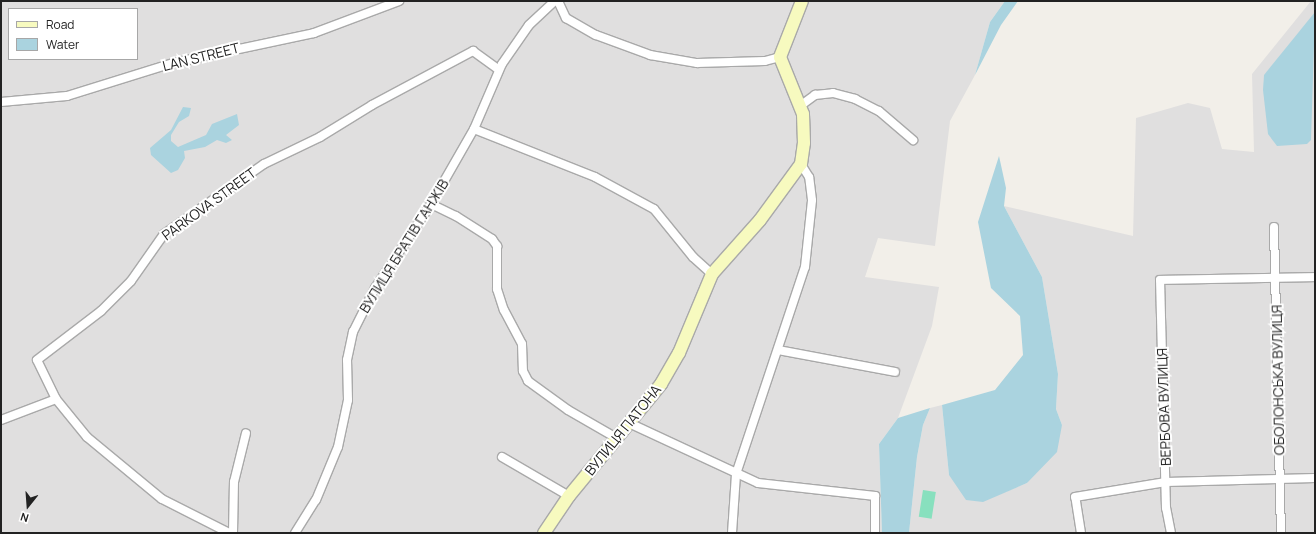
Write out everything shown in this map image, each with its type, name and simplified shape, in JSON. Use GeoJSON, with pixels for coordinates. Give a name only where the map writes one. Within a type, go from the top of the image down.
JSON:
{"type":"FeatureCollection","features":[{"type":"Feature","properties":{"kind":"street","name":"LAN STREET"},"geometry":{"type":"LineString","coordinates":[[1,102],[67,96],[173,63],[314,33],[399,1]]}},
{"type":"Feature","properties":{"kind":"street","name":"ВУЛИЦЯ БРАТІВ ГАНЖІВ"},"geometry":{"type":"LineString","coordinates":[[295,533],[316,500],[338,447],[348,400],[347,360],[353,332],[375,288],[431,204],[474,129],[499,70],[529,25],[555,1]]}},
{"type":"Feature","properties":{"kind":"street"},"geometry":{"type":"LineString","coordinates":[[558,1],[566,18],[596,35],[650,55],[697,63],[765,61],[780,57]]}},
{"type":"Feature","properties":{"kind":"street"},"geometry":{"type":"LineString","coordinates":[[732,533],[736,474],[800,286],[808,244],[812,200],[809,177],[801,164],[805,129],[800,106],[780,57],[802,1]]}},
{"type":"Feature","properties":{"kind":"street","name":"PARKOVA STREET"},"geometry":{"type":"LineString","coordinates":[[56,399],[36,360],[101,311],[131,281],[164,234],[264,164],[320,137],[372,105],[473,51],[499,70]]}},
{"type":"Feature","properties":{"kind":"street"},"geometry":{"type":"LineString","coordinates":[[800,106],[814,95],[833,93],[855,99],[879,111],[913,140]]}},
{"type":"Feature","properties":{"kind":"street"},"geometry":{"type":"LineString","coordinates":[[474,129],[595,177],[654,209],[693,257],[712,274]]}},
{"type":"Feature","properties":{"kind":"street","name":"ВУЛИЦЯ ПАТОНА"},"geometry":{"type":"LineString","coordinates":[[544,533],[569,496],[615,437],[629,423],[661,384],[679,353],[712,274],[760,220],[801,164]]}},
{"type":"Feature","properties":{"kind":"street"},"geometry":{"type":"LineString","coordinates":[[431,204],[456,216],[492,239],[497,246],[497,289],[504,310],[522,344],[523,371],[528,381],[568,410],[615,437]]}},
{"type":"Feature","properties":{"kind":"street","name":"ОБОЛОНСЬКА ВУЛИЦЯ"},"geometry":{"type":"LineString","coordinates":[[1274,226],[1281,533]]}},
{"type":"Feature","properties":{"kind":"street"},"geometry":{"type":"LineString","coordinates":[[1276,277],[1315,277]]}},
{"type":"Feature","properties":{"kind":"street","name":"ВЕРБОВА ВУЛИЦЯ"},"geometry":{"type":"LineString","coordinates":[[1171,533],[1166,482],[1160,280],[1276,277]]}},
{"type":"Feature","properties":{"kind":"street"},"geometry":{"type":"LineString","coordinates":[[778,350],[895,372]]}},
{"type":"Feature","properties":{"kind":"street"},"geometry":{"type":"LineString","coordinates":[[1,420],[56,399],[87,437],[162,499],[229,533]]}},
{"type":"Feature","properties":{"kind":"street"},"geometry":{"type":"LineString","coordinates":[[629,423],[758,483],[876,496],[876,533]]}},
{"type":"Feature","properties":{"kind":"street"},"geometry":{"type":"LineString","coordinates":[[233,533],[234,482],[246,433]]}},
{"type":"Feature","properties":{"kind":"street"},"geometry":{"type":"LineString","coordinates":[[502,457],[569,496]]}},
{"type":"Feature","properties":{"kind":"street"},"geometry":{"type":"LineString","coordinates":[[1081,533],[1075,496],[1166,482],[1315,478]]}},
{"type":"Feature","properties":{"kind":"shaded area"},"geometry":{"type":"Polygon","coordinates":[[[1,1],[1005,1],[990,22],[975,75],[950,121],[935,246],[878,238],[865,277],[939,287],[932,326],[898,418],[879,444],[882,533],[1,533],[1,1]]]}},
{"type":"Feature","properties":{"kind":"shaded area"},"geometry":{"type":"Polygon","coordinates":[[[1311,1],[1315,1],[1315,533],[909,533],[917,457],[923,425],[930,408],[942,405],[949,475],[1005,492],[1027,483],[1062,425],[1056,409],[1058,374],[1042,277],[1004,206],[1133,236],[1136,118],[1188,103],[1210,108],[1222,149],[1254,152],[1252,74],[1311,1]]]}},
{"type":"Feature","properties":{"kind":"green space"},"geometry":{"type":"Polygon","coordinates":[[[923,490],[936,492],[932,519],[919,517],[923,490]]]}},
{"type":"Feature","properties":{"kind":"water"},"geometry":{"type":"Polygon","coordinates":[[[1005,1],[1018,1],[1001,25],[975,75],[990,22],[1005,1]]]}},
{"type":"Feature","properties":{"kind":"water"},"geometry":{"type":"Polygon","coordinates":[[[1315,12],[1311,140],[1307,144],[1277,146],[1268,134],[1263,90],[1264,75],[1315,12]]]}},
{"type":"Feature","properties":{"kind":"water"},"geometry":{"type":"Polygon","coordinates":[[[183,107],[191,108],[189,116],[179,122],[171,135],[171,141],[178,147],[206,135],[212,124],[237,114],[239,125],[226,135],[232,140],[226,143],[217,140],[205,147],[184,151],[185,158],[178,170],[171,173],[151,155],[150,148],[171,130],[183,107]]]}},
{"type":"Feature","properties":{"kind":"water"},"geometry":{"type":"Polygon","coordinates":[[[999,156],[1006,188],[1004,206],[1042,277],[1058,374],[1056,409],[1062,425],[1057,452],[1027,483],[983,502],[966,500],[949,475],[942,405],[995,390],[1023,355],[1020,316],[991,288],[978,222],[999,156]]]}},
{"type":"Feature","properties":{"kind":"water"},"geometry":{"type":"Polygon","coordinates":[[[930,408],[923,425],[917,457],[909,533],[882,533],[879,444],[898,418],[930,408]]]}}]}
